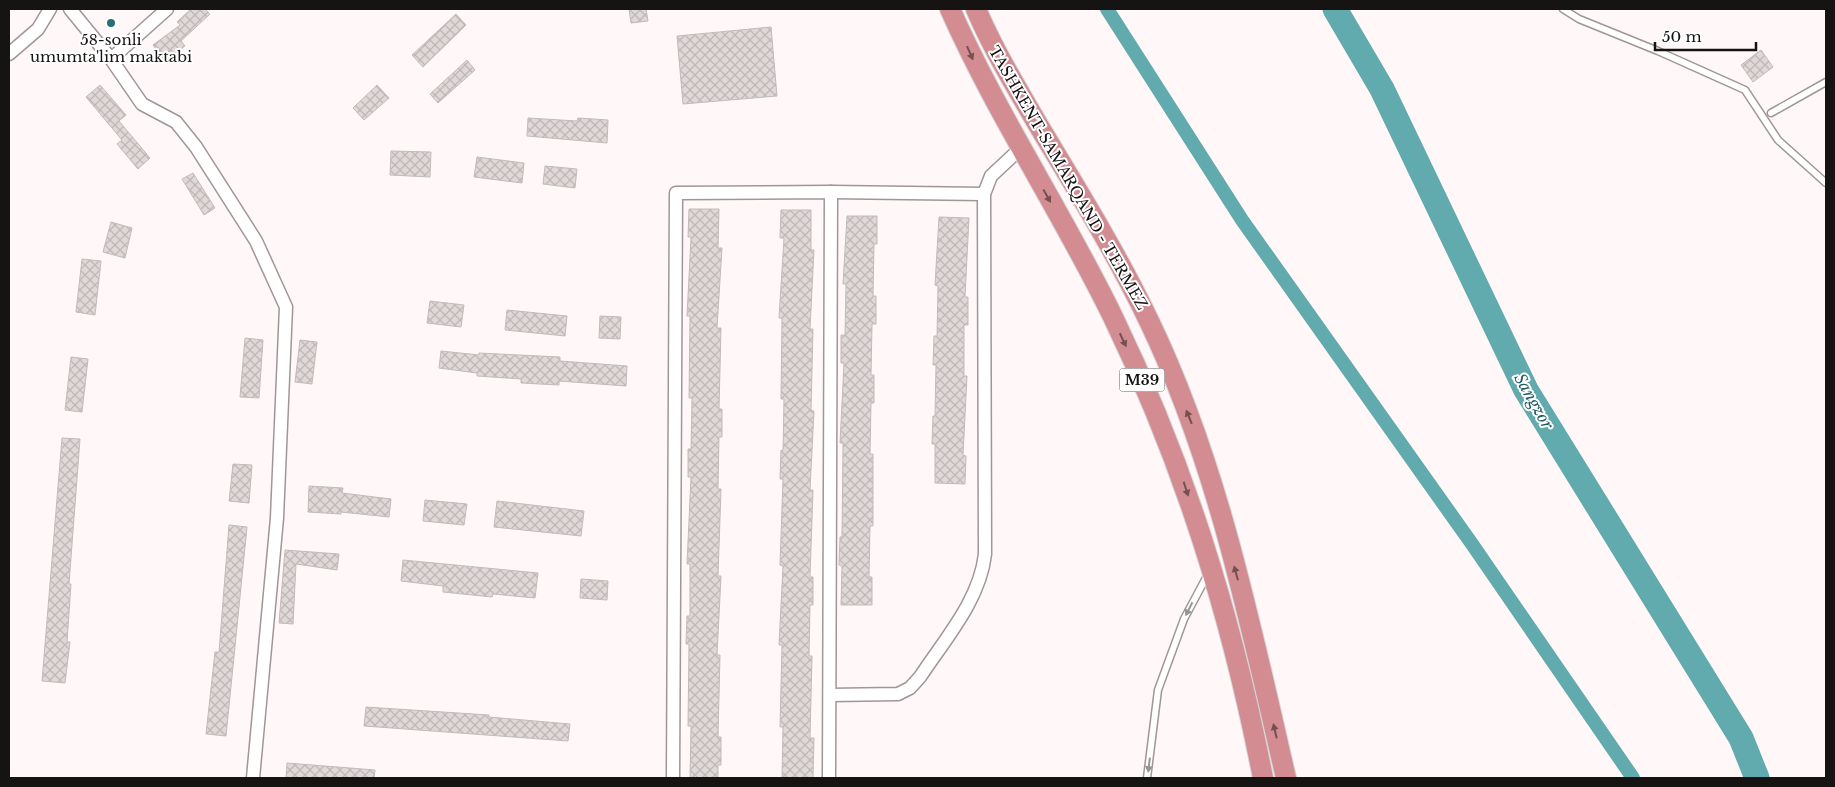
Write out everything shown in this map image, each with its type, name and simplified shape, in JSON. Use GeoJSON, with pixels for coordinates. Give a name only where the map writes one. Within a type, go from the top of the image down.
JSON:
{"type":"FeatureCollection","features":[{"type":"Feature","properties":{"kind":"highway","name":"TASHKENT-SAMARQAND - TERMEZ"},"geometry":{"type":"LineString","coordinates":[[950,9],[973,61],[1087,269],[1153,403],[1182,476],[1212,566],[1228,623],[1263,778]]}},
{"type":"Feature","properties":{"kind":"highway","name":"TASHKENT-SAMARQAND - TERMEZ"},"geometry":{"type":"LineString","coordinates":[[976,9],[993,50],[1113,252],[1149,322],[1195,433],[1212,485],[1250,623],[1286,778]]}},
{"type":"Feature","properties":{"kind":"highway"},"geometry":{"type":"LineString","coordinates":[[1087,269],[1089,258],[1094,252],[1106,249],[1113,252]]}},
{"type":"Feature","properties":{"kind":"street"},"geometry":{"type":"LineString","coordinates":[[9,54],[38,29],[50,9]]}},
{"type":"Feature","properties":{"kind":"street"},"geometry":{"type":"LineString","coordinates":[[70,9],[111,59],[142,104],[176,122],[196,146],[256,241],[286,307],[277,518],[253,778]]}},
{"type":"Feature","properties":{"kind":"street"},"geometry":{"type":"LineString","coordinates":[[111,59],[167,9]]}},
{"type":"Feature","properties":{"kind":"street"},"geometry":{"type":"LineString","coordinates":[[830,695],[898,694],[910,688],[920,677],[976,591],[983,572],[985,554],[984,194],[991,176],[1021,148]]}},
{"type":"Feature","properties":{"kind":"street"},"geometry":{"type":"LineString","coordinates":[[672,778],[676,193],[831,192],[984,194]]}},
{"type":"Feature","properties":{"kind":"street"},"geometry":{"type":"LineString","coordinates":[[829,778],[831,192]]}},
{"type":"Feature","properties":{"kind":"lane"},"geometry":{"type":"LineString","coordinates":[[1563,9],[1579,19],[1658,51],[1745,90],[1778,140],[1826,183]]}},
{"type":"Feature","properties":{"kind":"lane"},"geometry":{"type":"LineString","coordinates":[[1771,113],[1826,82]]}},
{"type":"Feature","properties":{"kind":"lane"},"geometry":{"type":"LineString","coordinates":[[1147,778],[1158,690],[1184,619],[1212,566]]}},
{"type":"Feature","properties":{"kind":"building"},"geometry":{"type":"Polygon","coordinates":[[[191,9],[205,9],[210,14],[181,41],[185,46],[164,61],[153,45],[180,25],[177,22],[191,9]]]}},
{"type":"Feature","properties":{"kind":"building"},"geometry":{"type":"Polygon","coordinates":[[[629,9],[646,9],[648,21],[631,23],[629,9]]]}},
{"type":"Feature","properties":{"kind":"building"},"geometry":{"type":"Polygon","coordinates":[[[456,14],[466,25],[423,67],[412,55],[456,14]]]}},
{"type":"Feature","properties":{"kind":"building"},"geometry":{"type":"Polygon","coordinates":[[[771,27],[777,96],[683,104],[677,36],[771,27]]]}},
{"type":"Feature","properties":{"kind":"building"},"geometry":{"type":"Polygon","coordinates":[[[1761,50],[1773,67],[1753,82],[1741,65],[1761,50]]]}},
{"type":"Feature","properties":{"kind":"building"},"geometry":{"type":"Polygon","coordinates":[[[467,60],[475,70],[438,103],[430,94],[467,60]]]}},
{"type":"Feature","properties":{"kind":"building"},"geometry":{"type":"Polygon","coordinates":[[[100,85],[126,115],[119,121],[150,158],[138,169],[117,144],[122,140],[86,97],[100,85]]]}},
{"type":"Feature","properties":{"kind":"building"},"geometry":{"type":"Polygon","coordinates":[[[377,85],[389,98],[364,120],[353,108],[377,85]]]}},
{"type":"Feature","properties":{"kind":"building"},"geometry":{"type":"Polygon","coordinates":[[[528,118],[577,121],[578,118],[608,120],[607,143],[527,136],[528,118]]]}},
{"type":"Feature","properties":{"kind":"building"},"geometry":{"type":"Polygon","coordinates":[[[391,151],[431,152],[430,177],[390,175],[391,151]]]}},
{"type":"Feature","properties":{"kind":"building"},"geometry":{"type":"Polygon","coordinates":[[[477,157],[524,163],[522,183],[474,177],[477,157]]]}},
{"type":"Feature","properties":{"kind":"building"},"geometry":{"type":"Polygon","coordinates":[[[545,166],[577,169],[575,188],[543,184],[545,166]]]}},
{"type":"Feature","properties":{"kind":"building"},"geometry":{"type":"Polygon","coordinates":[[[193,173],[215,208],[204,215],[182,179],[193,173]]]}},
{"type":"Feature","properties":{"kind":"building"},"geometry":{"type":"Polygon","coordinates":[[[689,209],[719,209],[718,248],[722,248],[717,328],[721,328],[719,409],[722,409],[722,437],[719,437],[718,489],[721,489],[718,576],[721,576],[717,655],[720,655],[718,737],[721,737],[721,765],[718,765],[718,778],[690,778],[691,726],[688,726],[689,644],[686,644],[687,616],[690,616],[690,564],[687,564],[691,477],[688,477],[688,449],[691,449],[692,398],[689,398],[690,316],[687,316],[691,237],[688,237],[689,209]]]}},
{"type":"Feature","properties":{"kind":"building"},"geometry":{"type":"Polygon","coordinates":[[[781,210],[811,210],[811,250],[814,250],[810,329],[813,329],[811,410],[814,411],[810,490],[813,490],[810,577],[813,577],[813,605],[810,605],[809,656],[812,656],[810,738],[814,738],[813,778],[782,778],[783,727],[780,727],[782,645],[779,645],[783,566],[780,565],[783,479],[780,479],[781,450],[783,451],[784,399],[781,399],[782,318],[779,318],[784,238],[780,238],[781,210]]]}},
{"type":"Feature","properties":{"kind":"building"},"geometry":{"type":"Polygon","coordinates":[[[847,216],[877,216],[877,244],[874,244],[873,296],[876,296],[876,324],[872,324],[871,375],[874,375],[874,403],[871,403],[870,454],[873,454],[873,526],[870,526],[869,577],[872,577],[872,605],[841,605],[842,566],[839,565],[840,537],[842,537],[843,443],[840,443],[844,363],[841,363],[841,335],[845,335],[846,284],[843,284],[847,216]]]}},
{"type":"Feature","properties":{"kind":"building"},"geometry":{"type":"Polygon","coordinates":[[[939,217],[969,218],[965,297],[968,297],[968,325],[964,325],[964,376],[967,376],[963,455],[966,456],[965,484],[935,483],[935,444],[932,444],[933,416],[935,416],[936,365],[933,365],[934,336],[937,336],[938,286],[935,285],[939,217]]]}},
{"type":"Feature","properties":{"kind":"building"},"geometry":{"type":"Polygon","coordinates":[[[111,222],[132,228],[125,258],[103,252],[111,222]]]}},
{"type":"Feature","properties":{"kind":"building"},"geometry":{"type":"Polygon","coordinates":[[[82,259],[101,261],[95,315],[76,312],[82,259]]]}},
{"type":"Feature","properties":{"kind":"building"},"geometry":{"type":"Polygon","coordinates":[[[430,301],[464,305],[461,327],[427,323],[430,301]]]}},
{"type":"Feature","properties":{"kind":"building"},"geometry":{"type":"Polygon","coordinates":[[[507,310],[567,316],[565,336],[505,330],[507,310]]]}},
{"type":"Feature","properties":{"kind":"building"},"geometry":{"type":"Polygon","coordinates":[[[600,316],[621,317],[620,339],[599,338],[600,316]]]}},
{"type":"Feature","properties":{"kind":"building"},"geometry":{"type":"Polygon","coordinates":[[[245,338],[263,340],[259,398],[240,397],[245,338]]]}},
{"type":"Feature","properties":{"kind":"building"},"geometry":{"type":"Polygon","coordinates":[[[300,340],[317,342],[312,384],[295,382],[300,340]]]}},
{"type":"Feature","properties":{"kind":"building"},"geometry":{"type":"Polygon","coordinates":[[[441,351],[479,355],[479,353],[560,357],[560,361],[627,366],[626,386],[559,381],[559,385],[521,383],[521,379],[477,376],[477,373],[439,368],[441,351]]]}},
{"type":"Feature","properties":{"kind":"building"},"geometry":{"type":"Polygon","coordinates":[[[71,357],[88,359],[82,412],[65,410],[71,357]]]}},
{"type":"Feature","properties":{"kind":"building"},"geometry":{"type":"Polygon","coordinates":[[[62,438],[80,439],[69,584],[71,584],[67,642],[70,642],[65,683],[42,681],[62,438]]]}},
{"type":"Feature","properties":{"kind":"building"},"geometry":{"type":"Polygon","coordinates":[[[233,464],[252,465],[249,503],[229,501],[233,464]]]}},
{"type":"Feature","properties":{"kind":"building"},"geometry":{"type":"Polygon","coordinates":[[[309,486],[343,488],[342,493],[391,499],[389,517],[341,512],[341,514],[308,512],[309,486]]]}},
{"type":"Feature","properties":{"kind":"building"},"geometry":{"type":"Polygon","coordinates":[[[425,500],[467,504],[464,525],[423,521],[425,500]]]}},
{"type":"Feature","properties":{"kind":"building"},"geometry":{"type":"Polygon","coordinates":[[[497,501],[584,511],[581,536],[494,527],[497,501]]]}},
{"type":"Feature","properties":{"kind":"building"},"geometry":{"type":"Polygon","coordinates":[[[229,525],[247,527],[226,736],[206,734],[215,652],[219,652],[229,525]]]}},
{"type":"Feature","properties":{"kind":"building"},"geometry":{"type":"Polygon","coordinates":[[[285,550],[339,554],[337,570],[296,564],[293,624],[279,623],[285,550]]]}},
{"type":"Feature","properties":{"kind":"building"},"geometry":{"type":"Polygon","coordinates":[[[403,560],[538,573],[535,598],[493,594],[492,597],[443,592],[443,586],[401,581],[403,560]]]}},
{"type":"Feature","properties":{"kind":"building"},"geometry":{"type":"Polygon","coordinates":[[[581,579],[608,581],[607,600],[580,598],[581,579]]]}},
{"type":"Feature","properties":{"kind":"building"},"geometry":{"type":"Polygon","coordinates":[[[366,707],[489,715],[489,717],[570,724],[568,741],[364,726],[366,707]]]}},
{"type":"Feature","properties":{"kind":"building"},"geometry":{"type":"Polygon","coordinates":[[[287,763],[375,770],[374,778],[286,778],[287,763]]]}},
{"type":"Feature","properties":{"kind":"waterway"},"geometry":{"type":"LineString","coordinates":[[1107,9],[1242,220],[1472,544],[1633,778]]}},
{"type":"Feature","properties":{"kind":"waterway","name":"Sangzor"},"geometry":{"type":"LineString","coordinates":[[1335,9],[1382,89],[1526,390],[1741,738],[1757,778]]}},
{"type":"Feature","properties":{"kind":"place","name":"58-sonli umumta'lim maktabi"},"geometry":{"type":"Point","coordinates":[111,23]}}]}
